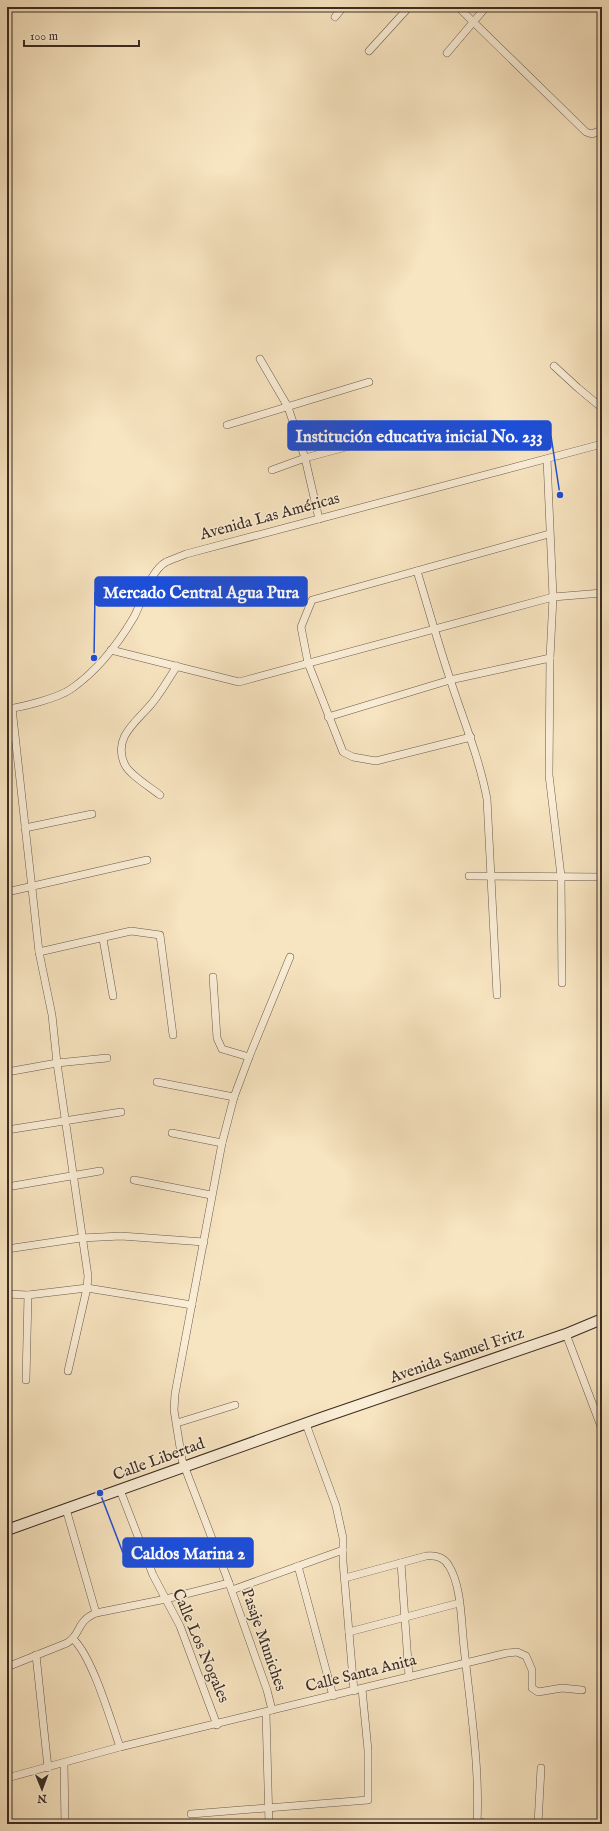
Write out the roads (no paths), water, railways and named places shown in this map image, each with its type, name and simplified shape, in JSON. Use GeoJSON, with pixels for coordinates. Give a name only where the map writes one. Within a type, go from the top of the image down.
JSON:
{"type":"FeatureCollection","features":[{"type":"Feature","properties":{"kind":"street"},"geometry":{"type":"LineString","coordinates":[[335,17],[343,7]]}},
{"type":"Feature","properties":{"kind":"street"},"geometry":{"type":"LineString","coordinates":[[369,51],[409,7]]}},
{"type":"Feature","properties":{"kind":"street"},"geometry":{"type":"LineString","coordinates":[[458,7],[586,132],[592,134],[602,128]]}},
{"type":"Feature","properties":{"kind":"street"},"geometry":{"type":"LineString","coordinates":[[448,54],[486,7]]}},
{"type":"Feature","properties":{"kind":"street"},"geometry":{"type":"LineString","coordinates":[[260,359],[288,407],[306,458],[319,519]]}},
{"type":"Feature","properties":{"kind":"street"},"geometry":{"type":"LineString","coordinates":[[554,366],[602,408]]}},
{"type":"Feature","properties":{"kind":"street"},"geometry":{"type":"LineString","coordinates":[[227,425],[369,382]]}},
{"type":"Feature","properties":{"kind":"street"},"geometry":{"type":"LineString","coordinates":[[272,470],[306,458],[394,434]]}},
{"type":"Feature","properties":{"kind":"street","name":"Avenida Las Américas"},"geometry":{"type":"LineString","coordinates":[[10,708],[41,701],[70,690],[92,672],[111,650],[134,617],[153,577],[164,563],[186,554],[602,444]]}},
{"type":"Feature","properties":{"kind":"street"},"geometry":{"type":"LineString","coordinates":[[547,459],[549,534],[553,597],[550,658],[549,775],[561,876],[562,983]]}},
{"type":"Feature","properties":{"kind":"street"},"geometry":{"type":"LineString","coordinates":[[471,737],[376,761],[353,757],[343,752],[308,663],[301,627],[312,600],[549,534]]}},
{"type":"Feature","properties":{"kind":"street"},"geometry":{"type":"LineString","coordinates":[[417,571],[450,680],[471,737],[482,774],[487,799],[497,995]]}},
{"type":"Feature","properties":{"kind":"street"},"geometry":{"type":"LineString","coordinates":[[111,650],[239,682],[553,597],[602,593]]}},
{"type":"Feature","properties":{"kind":"street"},"geometry":{"type":"LineString","coordinates":[[328,716],[450,680],[550,658]]}},
{"type":"Feature","properties":{"kind":"street"},"geometry":{"type":"LineString","coordinates":[[160,795],[133,774],[125,765],[121,750],[125,735],[132,724],[153,703],[177,666]]}},
{"type":"Feature","properties":{"kind":"street"},"geometry":{"type":"LineString","coordinates":[[10,708],[39,952],[52,1015],[57,1063],[88,1276],[87,1288],[68,1371]]}},
{"type":"Feature","properties":{"kind":"street"},"geometry":{"type":"LineString","coordinates":[[25,828],[92,814]]}},
{"type":"Feature","properties":{"kind":"street"},"geometry":{"type":"LineString","coordinates":[[7,892],[147,860]]}},
{"type":"Feature","properties":{"kind":"street"},"geometry":{"type":"LineString","coordinates":[[470,876],[602,877]]}},
{"type":"Feature","properties":{"kind":"street"},"geometry":{"type":"LineString","coordinates":[[39,952],[103,939],[131,931],[160,935],[173,1035]]}},
{"type":"Feature","properties":{"kind":"street"},"geometry":{"type":"LineString","coordinates":[[103,939],[112,996]]}},
{"type":"Feature","properties":{"kind":"street","name":"Pasaje Muniches"},"geometry":{"type":"LineString","coordinates":[[269,1824],[269,1711],[267,1690],[232,1590],[182,1460],[174,1410],[175,1394],[204,1242],[211,1195],[222,1143],[234,1097],[290,957]]}},
{"type":"Feature","properties":{"kind":"street"},"geometry":{"type":"LineString","coordinates":[[213,977],[217,1038],[222,1049],[249,1057]]}},
{"type":"Feature","properties":{"kind":"street"},"geometry":{"type":"LineString","coordinates":[[7,1072],[57,1063],[107,1058]]}},
{"type":"Feature","properties":{"kind":"street"},"geometry":{"type":"LineString","coordinates":[[157,1082],[234,1097]]}},
{"type":"Feature","properties":{"kind":"street"},"geometry":{"type":"LineString","coordinates":[[7,1130],[121,1112]]}},
{"type":"Feature","properties":{"kind":"street"},"geometry":{"type":"LineString","coordinates":[[172,1132],[222,1143]]}},
{"type":"Feature","properties":{"kind":"street"},"geometry":{"type":"LineString","coordinates":[[7,1187],[100,1171]]}},
{"type":"Feature","properties":{"kind":"street"},"geometry":{"type":"LineString","coordinates":[[134,1180],[211,1195]]}},
{"type":"Feature","properties":{"kind":"street"},"geometry":{"type":"LineString","coordinates":[[7,1249],[82,1238],[121,1236],[204,1242]]}},
{"type":"Feature","properties":{"kind":"street"},"geometry":{"type":"LineString","coordinates":[[7,1294],[28,1295],[87,1288],[192,1305]]}},
{"type":"Feature","properties":{"kind":"street"},"geometry":{"type":"LineString","coordinates":[[26,1380],[28,1295]]}},
{"type":"Feature","properties":{"kind":"street","name":"Avenida Samuel Fritz"},"geometry":{"type":"LineString","coordinates":[[321,1418],[566,1334],[602,1319]]}},
{"type":"Feature","properties":{"kind":"street"},"geometry":{"type":"LineString","coordinates":[[566,1334],[602,1429]]}},
{"type":"Feature","properties":{"kind":"street"},"geometry":{"type":"LineString","coordinates":[[177,1423],[235,1405]]}},
{"type":"Feature","properties":{"kind":"street","name":"Calle Libertad"},"geometry":{"type":"LineString","coordinates":[[7,1530],[321,1418]]}},
{"type":"Feature","properties":{"kind":"street"},"geometry":{"type":"LineString","coordinates":[[306,1424],[336,1506],[343,1538],[354,1691]]}},
{"type":"Feature","properties":{"kind":"street","name":"Calle Los Nogales"},"geometry":{"type":"LineString","coordinates":[[120,1490],[153,1575],[180,1626],[217,1725]]}},
{"type":"Feature","properties":{"kind":"street"},"geometry":{"type":"LineString","coordinates":[[66,1509],[96,1613]]}},
{"type":"Feature","properties":{"kind":"street"},"geometry":{"type":"LineString","coordinates":[[232,1590],[343,1550]]}},
{"type":"Feature","properties":{"kind":"street"},"geometry":{"type":"LineString","coordinates":[[345,1578],[426,1556],[434,1555],[445,1560],[453,1574],[459,1603],[474,1744],[477,1791],[477,1823],[493,1824]]}},
{"type":"Feature","properties":{"kind":"street"},"geometry":{"type":"LineString","coordinates":[[401,1563],[409,1677]]}},
{"type":"Feature","properties":{"kind":"street"},"geometry":{"type":"LineString","coordinates":[[298,1566],[333,1696]]}},
{"type":"Feature","properties":{"kind":"street"},"geometry":{"type":"LineString","coordinates":[[7,1667],[73,1639],[86,1617],[96,1613],[166,1599],[229,1582]]}},
{"type":"Feature","properties":{"kind":"street"},"geometry":{"type":"LineString","coordinates":[[349,1632],[459,1603]]}},
{"type":"Feature","properties":{"kind":"street"},"geometry":{"type":"LineString","coordinates":[[73,1639],[81,1646],[88,1662],[120,1747]]}},
{"type":"Feature","properties":{"kind":"street","name":"Calle Santa Anita"},"geometry":{"type":"LineString","coordinates":[[7,1778],[48,1768],[120,1747],[217,1725],[507,1653],[517,1652],[526,1656],[530,1662],[532,1688],[538,1692],[562,1688],[582,1690]]}},
{"type":"Feature","properties":{"kind":"street"},"geometry":{"type":"LineString","coordinates":[[36,1655],[48,1768]]}},
{"type":"Feature","properties":{"kind":"street"},"geometry":{"type":"LineString","coordinates":[[192,1814],[368,1800],[368,1750],[362,1689]]}},
{"type":"Feature","properties":{"kind":"street"},"geometry":{"type":"LineString","coordinates":[[64,1763],[65,1824]]}},
{"type":"Feature","properties":{"kind":"street"},"geometry":{"type":"LineString","coordinates":[[538,1824],[541,1768]]}},
{"type":"Feature","properties":{"kind":"place","name":"Institución educativa inicial No. 233"},"geometry":{"type":"Point","coordinates":[560,495]}},
{"type":"Feature","properties":{"kind":"place","name":"Mercado Central Agua Pura"},"geometry":{"type":"Point","coordinates":[94,658]}},
{"type":"Feature","properties":{"kind":"place","name":"Caldos Marina 2"},"geometry":{"type":"Point","coordinates":[100,1493]}}]}
